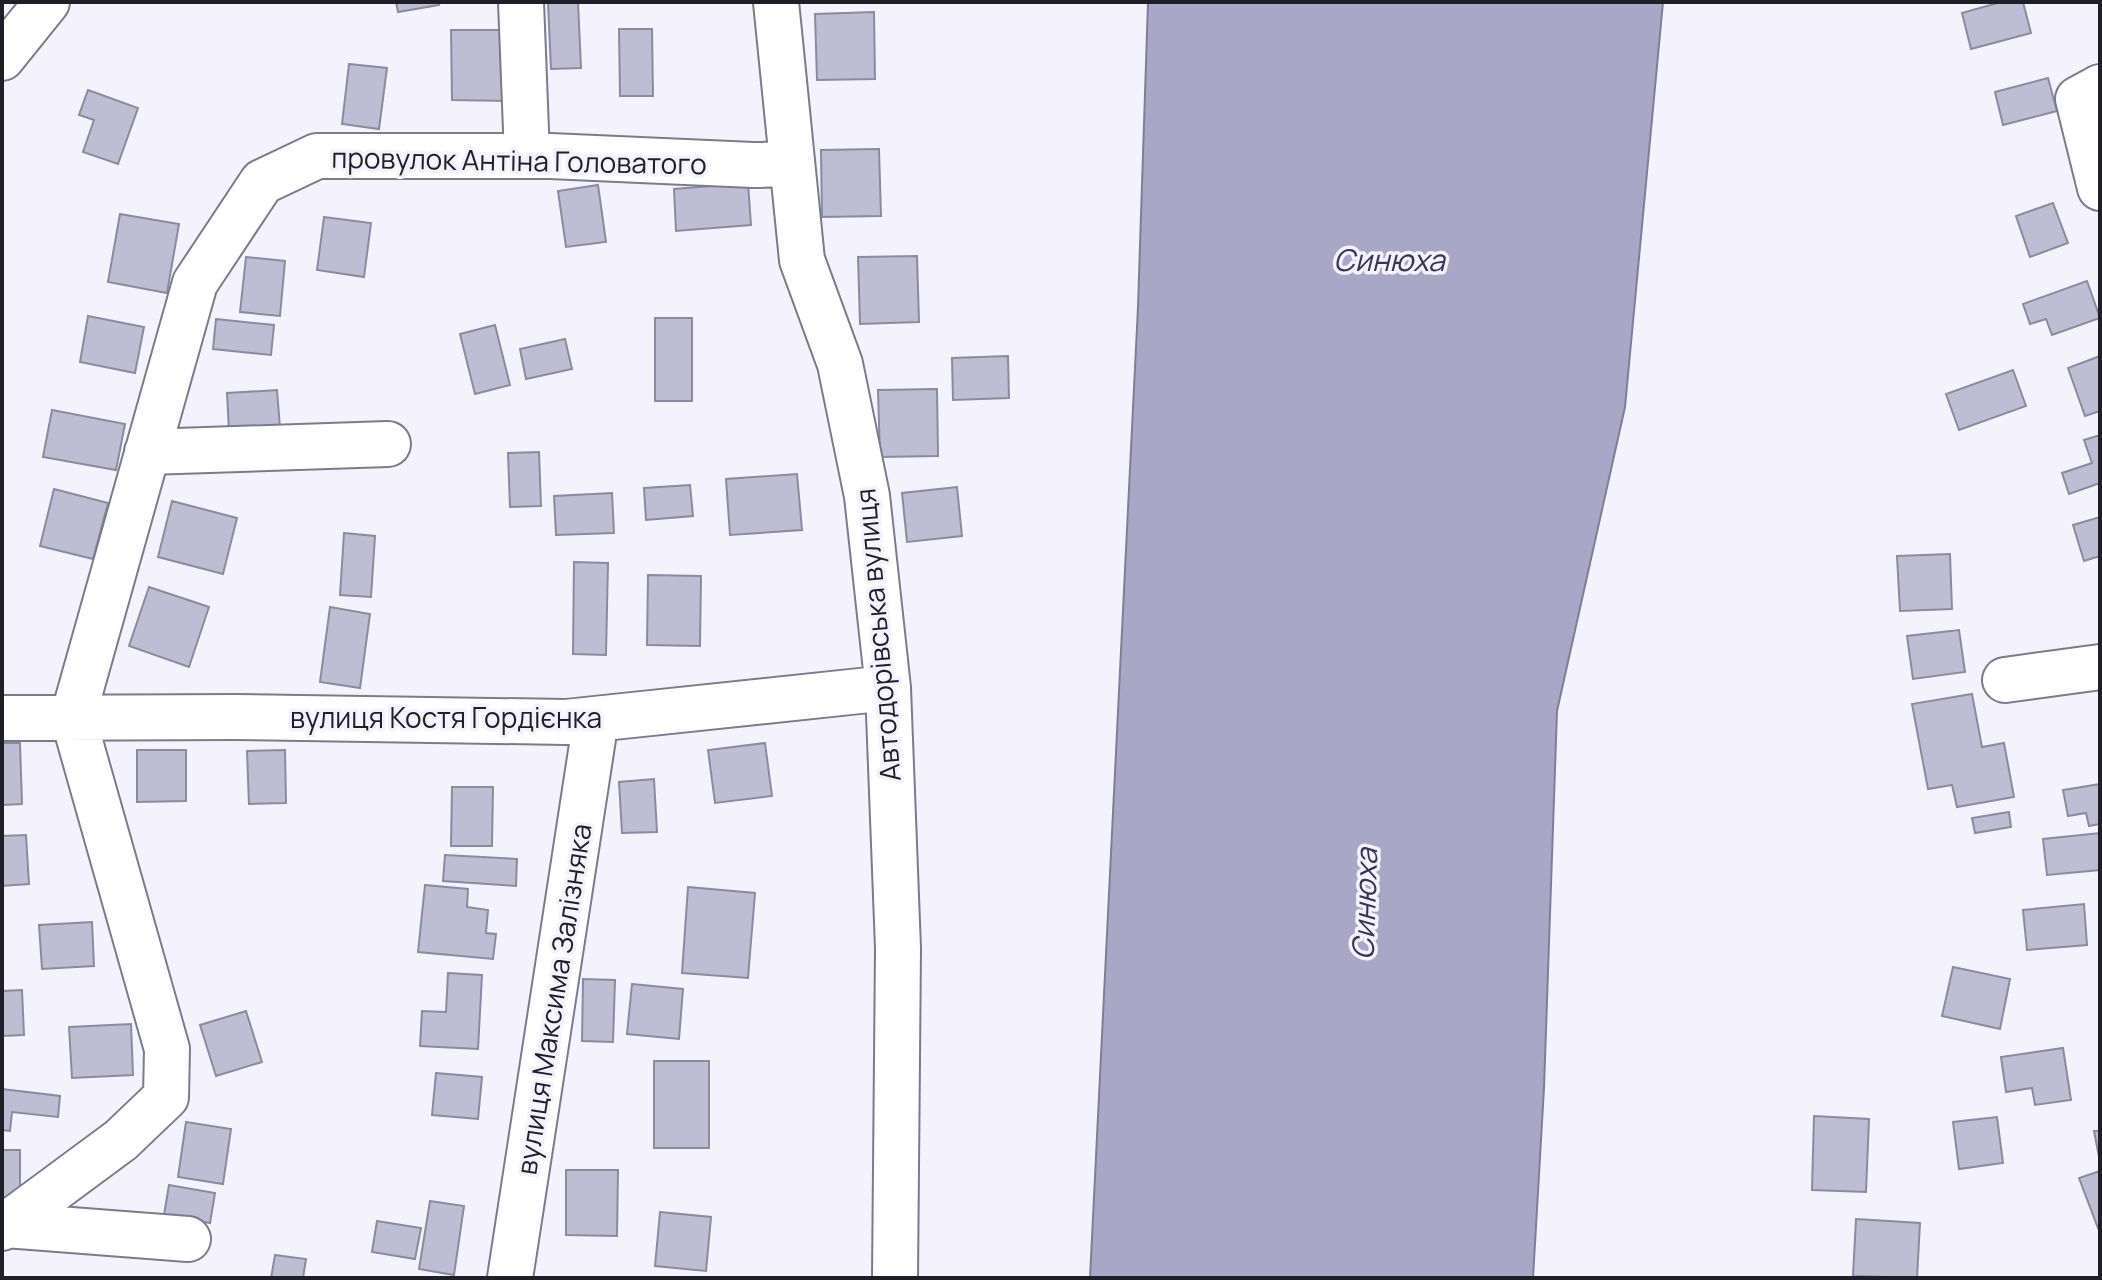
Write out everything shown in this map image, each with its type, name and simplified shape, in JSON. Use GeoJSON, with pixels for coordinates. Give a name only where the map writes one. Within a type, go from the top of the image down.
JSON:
{"type":"FeatureCollection","features":[{"type":"Feature","properties":{"kind":"street"},"geometry":{"type":"LineString","coordinates":[[2,58],[47,2]]}},
{"type":"Feature","properties":{"kind":"street"},"geometry":{"type":"LineString","coordinates":[[521,2],[527,156]]}},
{"type":"Feature","properties":{"kind":"street","name":"Автодорівська вулиця"},"geometry":{"type":"LineString","coordinates":[[776,2],[802,260],[840,364],[867,496],[888,688],[898,948],[895,1278]]}},
{"type":"Feature","properties":{"kind":"street"},"geometry":{"type":"LineString","coordinates":[[2100,87],[2078,99],[2100,188]]}},
{"type":"Feature","properties":{"kind":"street","name":"провулок Антіна Головатого"},"geometry":{"type":"LineString","coordinates":[[73,717],[195,283],[262,182],[317,156],[527,156],[791,164]]}},
{"type":"Feature","properties":{"kind":"street"},"geometry":{"type":"LineString","coordinates":[[147,452],[388,444]]}},
{"type":"Feature","properties":{"kind":"street"},"geometry":{"type":"LineString","coordinates":[[2005,680],[2100,667]]}},
{"type":"Feature","properties":{"kind":"street","name":"вулиця Костя Гордієнка"},"geometry":{"type":"LineString","coordinates":[[2,718],[566,722],[888,688]]}},
{"type":"Feature","properties":{"kind":"street"},"geometry":{"type":"LineString","coordinates":[[4,1227],[121,1140],[166,1097],[167,1049],[73,717]]}},
{"type":"Feature","properties":{"kind":"street","name":"вулиця Максима Залізняка"},"geometry":{"type":"LineString","coordinates":[[510,1278],[596,719]]}},
{"type":"Feature","properties":{"kind":"street"},"geometry":{"type":"LineString","coordinates":[[4,1227],[188,1239]]}},
{"type":"Feature","properties":{"kind":"water","name":"Синюха"},"geometry":{"type":"Polygon","coordinates":[[[1148,2],[1663,2],[1625,407],[1557,711],[1544,1088],[1533,1278],[1090,1278],[1138,307],[1148,2]]]}},
{"type":"Feature","properties":{"kind":"building"},"geometry":{"type":"Polygon","coordinates":[[[396,2],[438,2],[439,5],[398,12],[396,2]]]}},
{"type":"Feature","properties":{"kind":"building"},"geometry":{"type":"Polygon","coordinates":[[[548,2],[578,2],[581,68],[551,69],[548,2]]]}},
{"type":"Feature","properties":{"kind":"building"},"geometry":{"type":"Polygon","coordinates":[[[2001,2],[2023,2],[2031,33],[1971,49],[1962,13],[2001,2]]]}},
{"type":"Feature","properties":{"kind":"building"},"geometry":{"type":"Polygon","coordinates":[[[874,12],[875,79],[817,80],[815,14],[874,12]]]}},
{"type":"Feature","properties":{"kind":"building"},"geometry":{"type":"Polygon","coordinates":[[[619,29],[652,29],[653,96],[620,96],[619,29]]]}},
{"type":"Feature","properties":{"kind":"building"},"geometry":{"type":"Polygon","coordinates":[[[451,30],[509,30],[508,101],[452,100],[451,30]]]}},
{"type":"Feature","properties":{"kind":"building"},"geometry":{"type":"Polygon","coordinates":[[[349,64],[387,68],[379,129],[342,124],[349,64]]]}},
{"type":"Feature","properties":{"kind":"building"},"geometry":{"type":"Polygon","coordinates":[[[2048,78],[2057,111],[2003,125],[1995,92],[2048,78]]]}},
{"type":"Feature","properties":{"kind":"building"},"geometry":{"type":"Polygon","coordinates":[[[88,90],[138,108],[118,164],[83,152],[94,120],[79,115],[88,90]]]}},
{"type":"Feature","properties":{"kind":"building"},"geometry":{"type":"Polygon","coordinates":[[[879,149],[881,216],[822,217],[821,150],[879,149]]]}},
{"type":"Feature","properties":{"kind":"building"},"geometry":{"type":"Polygon","coordinates":[[[748,183],[751,225],[676,231],[674,189],[748,183]]]}},
{"type":"Feature","properties":{"kind":"building"},"geometry":{"type":"Polygon","coordinates":[[[598,185],[606,242],[566,247],[558,191],[598,185]]]}},
{"type":"Feature","properties":{"kind":"building"},"geometry":{"type":"Polygon","coordinates":[[[2053,203],[2068,243],[2030,257],[2016,216],[2053,203]]]}},
{"type":"Feature","properties":{"kind":"building"},"geometry":{"type":"Polygon","coordinates":[[[120,214],[179,224],[167,293],[108,282],[120,214]]]}},
{"type":"Feature","properties":{"kind":"building"},"geometry":{"type":"Polygon","coordinates":[[[324,217],[371,223],[364,277],[317,270],[324,217]]]}},
{"type":"Feature","properties":{"kind":"building"},"geometry":{"type":"Polygon","coordinates":[[[917,256],[919,322],[860,324],[858,257],[917,256]]]}},
{"type":"Feature","properties":{"kind":"building"},"geometry":{"type":"Polygon","coordinates":[[[246,257],[285,261],[280,316],[240,312],[246,257]]]}},
{"type":"Feature","properties":{"kind":"building"},"geometry":{"type":"Polygon","coordinates":[[[2087,281],[2100,318],[2052,335],[2046,319],[2030,324],[2023,304],[2087,281]]]}},
{"type":"Feature","properties":{"kind":"building"},"geometry":{"type":"Polygon","coordinates":[[[88,316],[144,327],[135,373],[80,362],[88,316]]]}},
{"type":"Feature","properties":{"kind":"building"},"geometry":{"type":"Polygon","coordinates":[[[655,318],[692,318],[692,401],[655,401],[655,318]]]}},
{"type":"Feature","properties":{"kind":"building"},"geometry":{"type":"Polygon","coordinates":[[[216,319],[274,325],[271,355],[213,349],[216,319]]]}},
{"type":"Feature","properties":{"kind":"building"},"geometry":{"type":"Polygon","coordinates":[[[495,325],[510,385],[475,394],[460,334],[495,325]]]}},
{"type":"Feature","properties":{"kind":"building"},"geometry":{"type":"Polygon","coordinates":[[[565,339],[572,369],[526,379],[520,349],[565,339]]]}},
{"type":"Feature","properties":{"kind":"building"},"geometry":{"type":"Polygon","coordinates":[[[1008,356],[1009,398],[953,400],[952,358],[1008,356]]]}},
{"type":"Feature","properties":{"kind":"building"},"geometry":{"type":"Polygon","coordinates":[[[2100,356],[2100,411],[2085,416],[2068,368],[2100,356]]]}},
{"type":"Feature","properties":{"kind":"building"},"geometry":{"type":"Polygon","coordinates":[[[2013,370],[2026,406],[1959,430],[1946,394],[2013,370]]]}},
{"type":"Feature","properties":{"kind":"building"},"geometry":{"type":"Polygon","coordinates":[[[937,389],[938,456],[880,457],[878,390],[937,389]]]}},
{"type":"Feature","properties":{"kind":"building"},"geometry":{"type":"Polygon","coordinates":[[[277,390],[280,428],[229,431],[227,393],[277,390]]]}},
{"type":"Feature","properties":{"kind":"building"},"geometry":{"type":"Polygon","coordinates":[[[52,410],[125,424],[116,470],[43,457],[52,410]]]}},
{"type":"Feature","properties":{"kind":"building"},"geometry":{"type":"Polygon","coordinates":[[[2100,435],[2100,483],[2069,494],[2062,473],[2092,463],[2084,440],[2100,435]]]}},
{"type":"Feature","properties":{"kind":"building"},"geometry":{"type":"Polygon","coordinates":[[[539,452],[541,506],[510,507],[508,453],[539,452]]]}},
{"type":"Feature","properties":{"kind":"building"},"geometry":{"type":"Polygon","coordinates":[[[797,474],[802,530],[730,535],[726,479],[797,474]]]}},
{"type":"Feature","properties":{"kind":"building"},"geometry":{"type":"Polygon","coordinates":[[[690,485],[693,516],[646,520],[644,488],[690,485]]]}},
{"type":"Feature","properties":{"kind":"building"},"geometry":{"type":"Polygon","coordinates":[[[957,487],[962,536],[907,542],[902,493],[957,487]]]}},
{"type":"Feature","properties":{"kind":"building"},"geometry":{"type":"Polygon","coordinates":[[[54,489],[108,503],[93,559],[40,546],[54,489]]]}},
{"type":"Feature","properties":{"kind":"building"},"geometry":{"type":"Polygon","coordinates":[[[612,493],[614,533],[556,535],[554,496],[612,493]]]}},
{"type":"Feature","properties":{"kind":"building"},"geometry":{"type":"Polygon","coordinates":[[[172,501],[237,518],[223,574],[158,557],[172,501]]]}},
{"type":"Feature","properties":{"kind":"building"},"geometry":{"type":"Polygon","coordinates":[[[2100,517],[2100,556],[2084,561],[2073,525],[2100,517]]]}},
{"type":"Feature","properties":{"kind":"building"},"geometry":{"type":"Polygon","coordinates":[[[344,533],[375,536],[371,597],[340,595],[344,533]]]}},
{"type":"Feature","properties":{"kind":"building"},"geometry":{"type":"Polygon","coordinates":[[[1950,554],[1952,609],[1900,611],[1897,556],[1950,554]]]}},
{"type":"Feature","properties":{"kind":"building"},"geometry":{"type":"Polygon","coordinates":[[[574,562],[608,563],[606,655],[573,654],[574,562]]]}},
{"type":"Feature","properties":{"kind":"building"},"geometry":{"type":"Polygon","coordinates":[[[648,575],[701,576],[700,646],[647,645],[648,575]]]}},
{"type":"Feature","properties":{"kind":"building"},"geometry":{"type":"Polygon","coordinates":[[[149,587],[209,607],[189,667],[129,646],[149,587]]]}},
{"type":"Feature","properties":{"kind":"building"},"geometry":{"type":"Polygon","coordinates":[[[330,607],[370,614],[360,688],[320,682],[330,607]]]}},
{"type":"Feature","properties":{"kind":"building"},"geometry":{"type":"Polygon","coordinates":[[[1959,630],[1965,672],[1913,679],[1907,636],[1959,630]]]}},
{"type":"Feature","properties":{"kind":"building"},"geometry":{"type":"Polygon","coordinates":[[[1972,694],[1982,747],[2004,743],[2014,797],[1957,807],[1952,785],[1928,789],[1912,704],[1972,694]]]}},
{"type":"Feature","properties":{"kind":"building"},"geometry":{"type":"Polygon","coordinates":[[[2,743],[20,743],[22,804],[2,805],[2,743]]]}},
{"type":"Feature","properties":{"kind":"building"},"geometry":{"type":"Polygon","coordinates":[[[765,743],[772,796],[715,803],[708,750],[765,743]]]}},
{"type":"Feature","properties":{"kind":"building"},"geometry":{"type":"Polygon","coordinates":[[[137,750],[186,750],[186,801],[137,802],[137,750]]]}},
{"type":"Feature","properties":{"kind":"building"},"geometry":{"type":"Polygon","coordinates":[[[285,750],[286,803],[249,804],[247,751],[285,750]]]}},
{"type":"Feature","properties":{"kind":"building"},"geometry":{"type":"Polygon","coordinates":[[[654,779],[657,832],[622,833],[619,782],[654,779]]]}},
{"type":"Feature","properties":{"kind":"building"},"geometry":{"type":"Polygon","coordinates":[[[2100,784],[2100,824],[2089,826],[2086,813],[2068,816],[2063,790],[2100,784]]]}},
{"type":"Feature","properties":{"kind":"building"},"geometry":{"type":"Polygon","coordinates":[[[452,787],[493,787],[492,846],[451,846],[452,787]]]}},
{"type":"Feature","properties":{"kind":"building"},"geometry":{"type":"Polygon","coordinates":[[[2009,812],[2011,827],[1975,833],[1972,818],[2009,812]]]}},
{"type":"Feature","properties":{"kind":"building"},"geometry":{"type":"Polygon","coordinates":[[[2100,833],[2100,870],[2047,875],[2043,839],[2100,833]]]}},
{"type":"Feature","properties":{"kind":"building"},"geometry":{"type":"Polygon","coordinates":[[[26,835],[29,884],[2,886],[2,836],[26,835]]]}},
{"type":"Feature","properties":{"kind":"building"},"geometry":{"type":"Polygon","coordinates":[[[445,855],[517,859],[516,886],[443,881],[445,855]]]}},
{"type":"Feature","properties":{"kind":"building"},"geometry":{"type":"Polygon","coordinates":[[[425,885],[468,889],[467,907],[488,910],[486,933],[496,934],[493,959],[418,952],[425,885]]]}},
{"type":"Feature","properties":{"kind":"building"},"geometry":{"type":"Polygon","coordinates":[[[688,887],[755,893],[748,978],[682,973],[688,887]]]}},
{"type":"Feature","properties":{"kind":"building"},"geometry":{"type":"Polygon","coordinates":[[[2084,904],[2087,945],[2027,950],[2023,910],[2084,904]]]}},
{"type":"Feature","properties":{"kind":"building"},"geometry":{"type":"Polygon","coordinates":[[[92,922],[94,966],[42,969],[39,925],[92,922]]]}},
{"type":"Feature","properties":{"kind":"building"},"geometry":{"type":"Polygon","coordinates":[[[1953,967],[2010,979],[2000,1029],[1942,1016],[1953,967]]]}},
{"type":"Feature","properties":{"kind":"building"},"geometry":{"type":"Polygon","coordinates":[[[448,973],[482,975],[478,1049],[420,1046],[422,1011],[446,1012],[448,973]]]}},
{"type":"Feature","properties":{"kind":"building"},"geometry":{"type":"Polygon","coordinates":[[[583,979],[615,980],[613,1042],[582,1041],[583,979]]]}},
{"type":"Feature","properties":{"kind":"building"},"geometry":{"type":"Polygon","coordinates":[[[632,984],[683,989],[679,1039],[627,1034],[632,984]]]}},
{"type":"Feature","properties":{"kind":"building"},"geometry":{"type":"Polygon","coordinates":[[[22,990],[24,1035],[2,1036],[2,991],[22,990]]]}},
{"type":"Feature","properties":{"kind":"building"},"geometry":{"type":"Polygon","coordinates":[[[246,1011],[262,1062],[216,1076],[200,1025],[246,1011]]]}},
{"type":"Feature","properties":{"kind":"building"},"geometry":{"type":"Polygon","coordinates":[[[131,1024],[133,1075],[72,1078],[69,1027],[131,1024]]]}},
{"type":"Feature","properties":{"kind":"building"},"geometry":{"type":"Polygon","coordinates":[[[2063,1048],[2071,1100],[2035,1105],[2032,1088],[2006,1092],[2001,1057],[2063,1048]]]}},
{"type":"Feature","properties":{"kind":"building"},"geometry":{"type":"Polygon","coordinates":[[[654,1061],[709,1061],[709,1148],[654,1148],[654,1061]]]}},
{"type":"Feature","properties":{"kind":"building"},"geometry":{"type":"Polygon","coordinates":[[[436,1073],[482,1077],[478,1119],[432,1115],[436,1073]]]}},
{"type":"Feature","properties":{"kind":"building"},"geometry":{"type":"Polygon","coordinates":[[[2,1089],[60,1096],[58,1117],[12,1112],[10,1131],[2,1130],[2,1089]]]}},
{"type":"Feature","properties":{"kind":"building"},"geometry":{"type":"Polygon","coordinates":[[[1814,1116],[1869,1119],[1866,1192],[1812,1190],[1814,1116]]]}},
{"type":"Feature","properties":{"kind":"building"},"geometry":{"type":"Polygon","coordinates":[[[1997,1117],[2003,1163],[1959,1169],[1953,1122],[1997,1117]]]}},
{"type":"Feature","properties":{"kind":"building"},"geometry":{"type":"Polygon","coordinates":[[[186,1122],[231,1129],[223,1184],[178,1177],[186,1122]]]}},
{"type":"Feature","properties":{"kind":"building"},"geometry":{"type":"Polygon","coordinates":[[[2094,1131],[2100,1131],[2100,1157],[2099,1157],[2094,1131]]]}},
{"type":"Feature","properties":{"kind":"building"},"geometry":{"type":"Polygon","coordinates":[[[2,1150],[20,1150],[20,1203],[2,1203],[2,1150]]]}},
{"type":"Feature","properties":{"kind":"building"},"geometry":{"type":"Polygon","coordinates":[[[566,1170],[618,1170],[617,1236],[566,1235],[566,1170]]]}},
{"type":"Feature","properties":{"kind":"building"},"geometry":{"type":"Polygon","coordinates":[[[2100,1171],[2100,1227],[2098,1228],[2079,1178],[2100,1171]]]}},
{"type":"Feature","properties":{"kind":"building"},"geometry":{"type":"Polygon","coordinates":[[[169,1185],[215,1193],[210,1223],[164,1215],[169,1185]]]}},
{"type":"Feature","properties":{"kind":"building"},"geometry":{"type":"Polygon","coordinates":[[[430,1201],[464,1206],[454,1275],[419,1269],[430,1201]]]}},
{"type":"Feature","properties":{"kind":"building"},"geometry":{"type":"Polygon","coordinates":[[[660,1212],[711,1217],[706,1271],[655,1266],[660,1212]]]}},
{"type":"Feature","properties":{"kind":"building"},"geometry":{"type":"Polygon","coordinates":[[[1856,1219],[1920,1223],[1917,1278],[1853,1276],[1856,1219]]]}},
{"type":"Feature","properties":{"kind":"building"},"geometry":{"type":"Polygon","coordinates":[[[377,1221],[421,1228],[415,1259],[372,1252],[377,1221]]]}},
{"type":"Feature","properties":{"kind":"building"},"geometry":{"type":"Polygon","coordinates":[[[275,1255],[306,1259],[303,1278],[271,1278],[275,1255]]]}}]}
